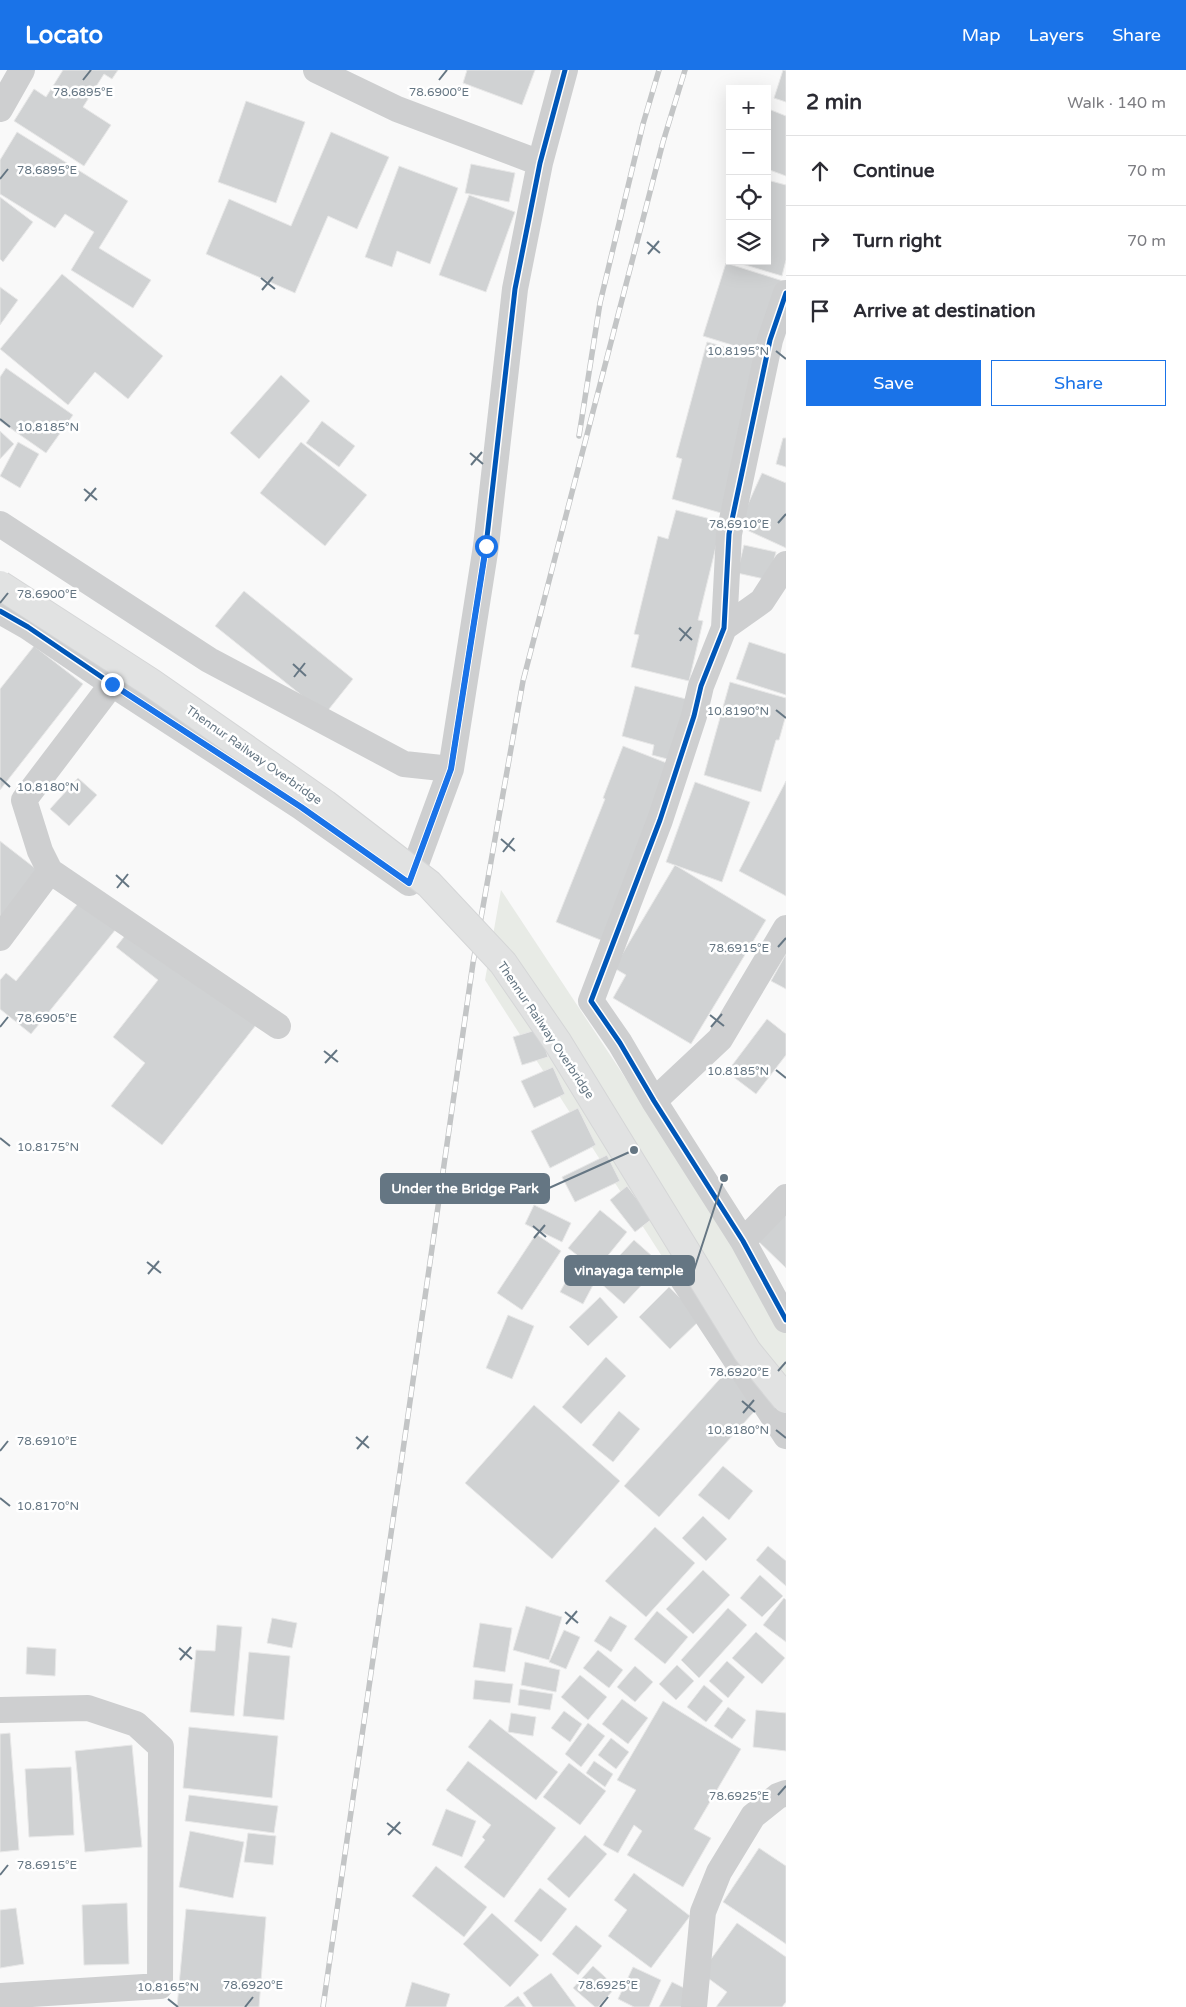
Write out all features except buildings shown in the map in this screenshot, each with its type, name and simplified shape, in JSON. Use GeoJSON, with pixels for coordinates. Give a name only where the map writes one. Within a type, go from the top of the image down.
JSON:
{"type":"FeatureCollection","features":[{"type":"Feature","properties":{"kind":"main road","name":"Thennur Railway Overbridge"},"geometry":{"type":"LineString","coordinates":[[0,585],[150,682],[325,804],[429,884],[509,971],[558,1043],[747,1351],[786,1399]]}},
{"type":"Feature","properties":{"kind":"street"},"geometry":{"type":"LineString","coordinates":[[0,109],[22,70]]}},
{"type":"Feature","properties":{"kind":"street"},"geometry":{"type":"LineString","coordinates":[[316,70],[397,109],[540,163]]}},
{"type":"Feature","properties":{"kind":"street"},"geometry":{"type":"LineString","coordinates":[[0,611],[28,627],[301,807],[409,883],[451,769],[486,546],[515,289],[540,163],[565,70]]}},
{"type":"Feature","properties":{"kind":"street"},"geometry":{"type":"LineString","coordinates":[[786,293],[770,340],[729,534],[724,628],[701,686],[694,716],[660,820],[591,1001],[620,1043],[654,1101],[744,1241],[786,1320]]}},
{"type":"Feature","properties":{"kind":"street"},"geometry":{"type":"LineString","coordinates":[[0,524],[209,660],[404,764],[451,769]]}},
{"type":"Feature","properties":{"kind":"street"},"geometry":{"type":"LineString","coordinates":[[724,628],[762,601],[786,564]]}},
{"type":"Feature","properties":{"kind":"street"},"geometry":{"type":"LineString","coordinates":[[112,684],[24,800],[40,851],[50,871],[278,1026]]}},
{"type":"Feature","properties":{"kind":"street"},"geometry":{"type":"LineString","coordinates":[[0,938],[50,871]]}},
{"type":"Feature","properties":{"kind":"street"},"geometry":{"type":"LineString","coordinates":[[654,1101],[720,1039],[786,928]]}},
{"type":"Feature","properties":{"kind":"street"},"geometry":{"type":"LineString","coordinates":[[744,1241],[786,1197]]}},
{"type":"Feature","properties":{"kind":"street"},"geometry":{"type":"LineString","coordinates":[[680,1275],[786,1436]]}},
{"type":"Feature","properties":{"kind":"street"},"geometry":{"type":"LineString","coordinates":[[0,1710],[88,1708],[136,1724],[161,1747],[161,1997],[0,1996]]}},
{"type":"Feature","properties":{"kind":"street"},"geometry":{"type":"LineString","coordinates":[[694,2007],[703,1912],[719,1872],[753,1816],[778,1796],[786,1793]]}},
{"type":"Feature","properties":{"kind":"shaded area"},"geometry":{"type":"Polygon","coordinates":[[[501,890],[786,1321],[786,1450],[485,980],[501,890]]]}},
{"type":"Feature","properties":{"kind":"railway"},"geometry":{"type":"LineString","coordinates":[[579,436],[600,303],[643,124],[659,70]]}},
{"type":"Feature","properties":{"kind":"railway"},"geometry":{"type":"LineString","coordinates":[[323,2007],[473,963],[523,681],[663,142],[685,70]]}},
{"type":"Feature","properties":{"kind":"cycle path"},"geometry":{"type":"LineString","coordinates":[[0,611],[28,627],[301,807],[409,883],[451,769],[486,546],[515,289],[540,163],[565,70]]}},
{"type":"Feature","properties":{"kind":"cycle path"},"geometry":{"type":"LineString","coordinates":[[786,293],[770,340],[729,534],[724,628],[701,686],[694,716],[660,820],[591,1001],[620,1043],[654,1101],[743,1241],[786,1320]]}},
{"type":"Feature","properties":{"kind":"place","name":"Under the Bridge Park"},"geometry":{"type":"Point","coordinates":[634,1150]}},
{"type":"Feature","properties":{"kind":"place","name":"vinayaga temple"},"geometry":{"type":"Point","coordinates":[724,1178]}},
{"type":"Feature","properties":{"kind":"route"},"geometry":{"type":"LineString","coordinates":[[112,684],[301,807],[409,883],[451,769],[486,546]]}}]}
